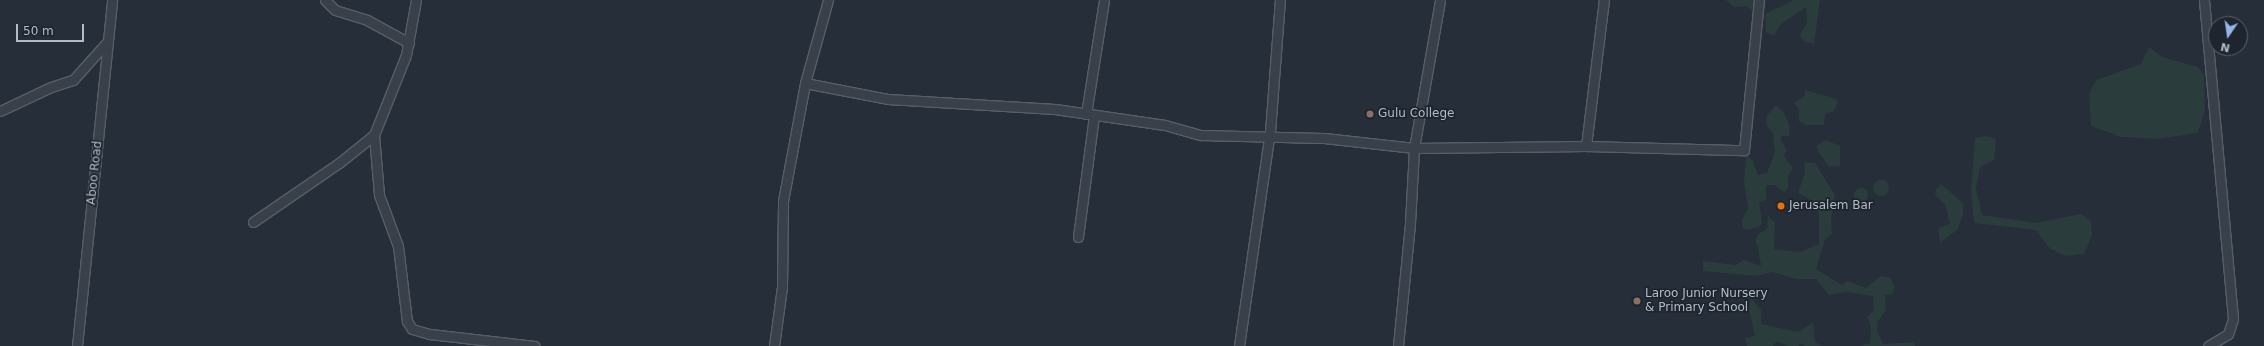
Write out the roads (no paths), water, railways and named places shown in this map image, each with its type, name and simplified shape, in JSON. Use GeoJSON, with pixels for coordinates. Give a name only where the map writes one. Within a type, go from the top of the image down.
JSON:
{"type":"FeatureCollection","features":[{"type":"Feature","properties":{"kind":"street","name":"Aboo Road"},"geometry":{"type":"LineString","coordinates":[[77,346],[112,0]]}},
{"type":"Feature","properties":{"kind":"street"},"geometry":{"type":"LineString","coordinates":[[325,0],[335,10],[367,20],[409,43]]}},
{"type":"Feature","properties":{"kind":"street"},"geometry":{"type":"LineString","coordinates":[[416,0],[409,43],[374,135],[379,195],[398,246],[409,325],[430,334],[534,346]]}},
{"type":"Feature","properties":{"kind":"street"},"geometry":{"type":"LineString","coordinates":[[774,346],[782,287],[783,202],[805,83],[828,0]]}},
{"type":"Feature","properties":{"kind":"street"},"geometry":{"type":"LineString","coordinates":[[1078,237],[1090,114],[1104,0]]}},
{"type":"Feature","properties":{"kind":"street"},"geometry":{"type":"LineString","coordinates":[[1239,346],[1269,138],[1280,0]]}},
{"type":"Feature","properties":{"kind":"street"},"geometry":{"type":"LineString","coordinates":[[1398,346],[1410,223],[1414,148],[1440,0]]}},
{"type":"Feature","properties":{"kind":"street"},"geometry":{"type":"LineString","coordinates":[[1586,146],[1604,0]]}},
{"type":"Feature","properties":{"kind":"street"},"geometry":{"type":"LineString","coordinates":[[805,83],[888,99],[1090,114],[1165,125],[1201,135],[1269,138],[1324,138],[1414,148],[1586,146],[1744,150],[1759,0]]}},
{"type":"Feature","properties":{"kind":"street"},"geometry":{"type":"LineString","coordinates":[[2204,0],[2233,319],[2228,334],[2208,346]]}},
{"type":"Feature","properties":{"kind":"street"},"geometry":{"type":"LineString","coordinates":[[0,111],[51,87],[73,80],[108,41]]}},
{"type":"Feature","properties":{"kind":"street"},"geometry":{"type":"LineString","coordinates":[[253,222],[339,163],[374,135]]}},
{"type":"Feature","properties":{"kind":"place","name":"Gulu College"},"geometry":{"type":"Point","coordinates":[1370,114]}},
{"type":"Feature","properties":{"kind":"place","name":"Jerusalem Bar"},"geometry":{"type":"Point","coordinates":[1781,206]}},
{"type":"Feature","properties":{"kind":"place","name":"Laroo Junior Nursery & Primary School"},"geometry":{"type":"Point","coordinates":[1637,301]}}]}
